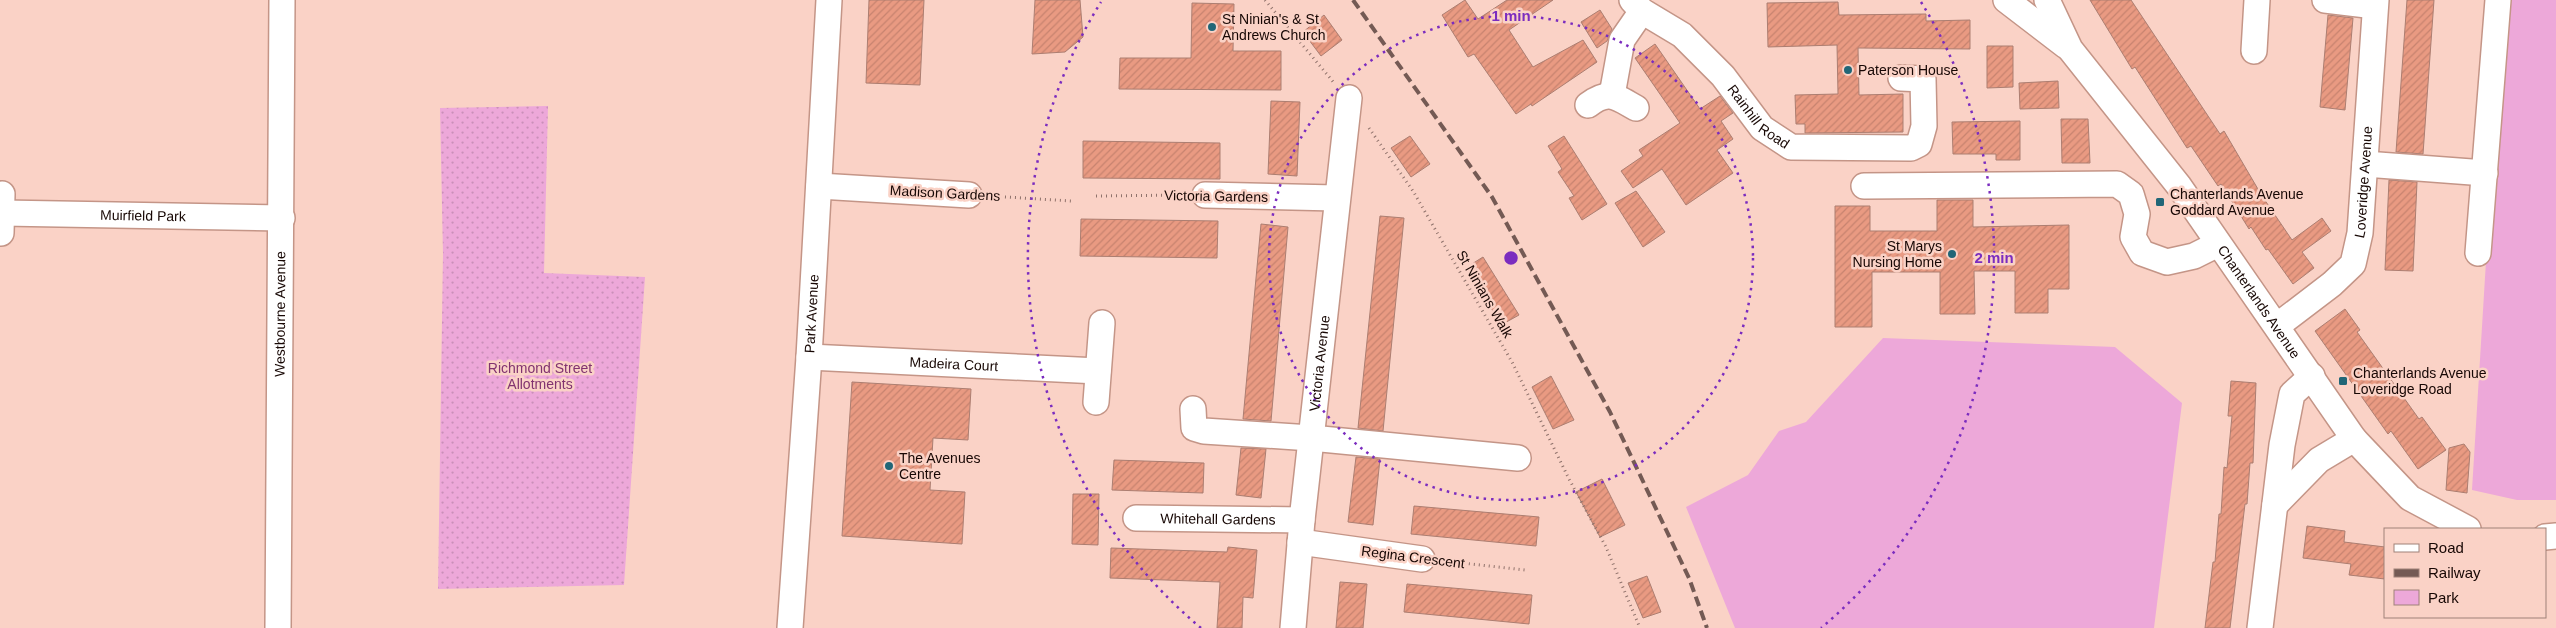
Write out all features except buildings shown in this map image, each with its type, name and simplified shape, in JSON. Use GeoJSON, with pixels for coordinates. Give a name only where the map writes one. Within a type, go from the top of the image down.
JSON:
{"type":"FeatureCollection","features":[{"type":"Feature","properties":{"kind":"street","name":"Westbourne Avenue"},"geometry":{"type":"LineString","coordinates":[[278,628],[282,0]]}},
{"type":"Feature","properties":{"kind":"street","name":"Park Avenue"},"geometry":{"type":"LineString","coordinates":[[790,628],[809,357],[829,0]]}},
{"type":"Feature","properties":{"kind":"street","name":"Chanterlands Avenue"},"geometry":{"type":"LineString","coordinates":[[2006,0],[2070,49]]}},
{"type":"Feature","properties":{"kind":"street","name":"Chanterlands Avenue"},"geometry":{"type":"LineString","coordinates":[[2046,0],[2070,49],[2179,186],[2354,439],[2410,498],[2466,528]]}},
{"type":"Feature","properties":{"kind":"street"},"geometry":{"type":"LineString","coordinates":[[2254,51],[2257,0]]}},
{"type":"Feature","properties":{"kind":"street"},"geometry":{"type":"LineString","coordinates":[[2325,0],[2375,3]]}},
{"type":"Feature","properties":{"kind":"street"},"geometry":{"type":"LineString","coordinates":[[2478,253],[2498,0]]}},
{"type":"Feature","properties":{"kind":"street","name":"Loveridge Avenue"},"geometry":{"type":"LineString","coordinates":[[2277,326],[2332,284],[2352,264],[2360,233],[2375,3]]}},
{"type":"Feature","properties":{"kind":"street"},"geometry":{"type":"LineString","coordinates":[[1612,95],[1622,40],[1637,5]]}},
{"type":"Feature","properties":{"kind":"street","name":"Rainhill Road"},"geometry":{"type":"LineString","coordinates":[[1637,5],[1682,36],[1722,76],[1762,128],[1791,147],[1911,148],[1919,144],[1924,126],[1923,79],[1902,78]]}},
{"type":"Feature","properties":{"kind":"street"},"geometry":{"type":"LineString","coordinates":[[1588,105],[1598,97],[1612,95],[1636,108]]}},
{"type":"Feature","properties":{"kind":"street","name":"Victoria Avenue"},"geometry":{"type":"LineString","coordinates":[[1293,628],[1301,531],[1336,198],[1349,98]]}},
{"type":"Feature","properties":{"kind":"street"},"geometry":{"type":"LineString","coordinates":[[2365,164],[2485,173]]}},
{"type":"Feature","properties":{"kind":"street"},"geometry":{"type":"LineString","coordinates":[[1864,186],[2117,184],[2132,194],[2137,214],[2133,237],[2142,253],[2167,262],[2194,256],[2218,244]]}},
{"type":"Feature","properties":{"kind":"street","name":"Madison Gardens"},"geometry":{"type":"LineString","coordinates":[[819,186],[969,195]]}},
{"type":"Feature","properties":{"kind":"street","name":"Victoria Gardens"},"geometry":{"type":"LineString","coordinates":[[1205,195],[1336,198]]}},
{"type":"Feature","properties":{"kind":"street","name":"Muirfield Park"},"geometry":{"type":"LineString","coordinates":[[2,214],[282,218]]}},
{"type":"Feature","properties":{"kind":"street"},"geometry":{"type":"LineString","coordinates":[[1096,402],[1102,323]]}},
{"type":"Feature","properties":{"kind":"street","name":"Madeira Court"},"geometry":{"type":"LineString","coordinates":[[809,357],[1098,371]]}},
{"type":"Feature","properties":{"kind":"street"},"geometry":{"type":"LineString","coordinates":[[2260,628],[2282,445],[2292,394],[2312,376]]}},
{"type":"Feature","properties":{"kind":"street"},"geometry":{"type":"LineString","coordinates":[[1193,409],[1194,428],[1204,431],[1311,438],[1518,458]]}},
{"type":"Feature","properties":{"kind":"street"},"geometry":{"type":"LineString","coordinates":[[2276,505],[2319,460],[2354,439]]}},
{"type":"Feature","properties":{"kind":"street","name":"Whitehall Gardens"},"geometry":{"type":"LineString","coordinates":[[1136,518],[1301,531]]}},
{"type":"Feature","properties":{"kind":"street","name":"Regina Crescent"},"geometry":{"type":"LineString","coordinates":[[1301,531],[1422,559]]}},
{"type":"Feature","properties":{"kind":"path","name":"St Ninians Walk"},"geometry":{"type":"LineString","coordinates":[[1264,0],[1316,63],[1349,98],[1412,191],[1512,362],[1569,479],[1606,547],[1640,628]]}},
{"type":"Feature","properties":{"kind":"path","name":"Madison Gardens"},"geometry":{"type":"LineString","coordinates":[[969,195],[1071,201]]}},
{"type":"Feature","properties":{"kind":"path","name":"Victoria Gardens"},"geometry":{"type":"LineString","coordinates":[[1096,196],[1205,195]]}},
{"type":"Feature","properties":{"kind":"path","name":"Regina Crescent"},"geometry":{"type":"LineString","coordinates":[[1422,559],[1525,570]]}},
{"type":"Feature","properties":{"kind":"green space"},"geometry":{"type":"Polygon","coordinates":[[[2502,0],[2556,0],[2556,500],[2517,500],[2472,490],[2502,0]]]}},
{"type":"Feature","properties":{"kind":"green space","name":"Richmond Street Allotments"},"geometry":{"type":"Polygon","coordinates":[[[548,106],[544,273],[645,277],[624,585],[438,589],[443,254],[440,108],[548,106]]]}},
{"type":"Feature","properties":{"kind":"green space"},"geometry":{"type":"Polygon","coordinates":[[[1883,338],[2115,347],[2182,403],[2154,628],[1735,628],[1686,507],[1748,475],[1779,431],[1806,422],[1883,338]]]}},
{"type":"Feature","properties":{"kind":"railway"},"geometry":{"type":"LineString","coordinates":[[1353,0],[1492,197],[1610,412],[1689,578],[1707,628]]}},
{"type":"Feature","properties":{"kind":"place","name":"St Ninian's & St Andrews Church"},"geometry":{"type":"Point","coordinates":[1212,27]}},
{"type":"Feature","properties":{"kind":"place","name":"Paterson House"},"geometry":{"type":"Point","coordinates":[1848,70]}},
{"type":"Feature","properties":{"kind":"place","name":"Chanterlands Avenue Goddard Avenue"},"geometry":{"type":"Point","coordinates":[2160,202]}},
{"type":"Feature","properties":{"kind":"place","name":"St Marys Nursing Home"},"geometry":{"type":"Point","coordinates":[1952,254]}},
{"type":"Feature","properties":{"kind":"place","name":"Chanterlands Avenue Loveridge Road"},"geometry":{"type":"Point","coordinates":[2343,381]}},
{"type":"Feature","properties":{"kind":"place","name":"The Avenues Centre"},"geometry":{"type":"Point","coordinates":[889,466]}}]}
